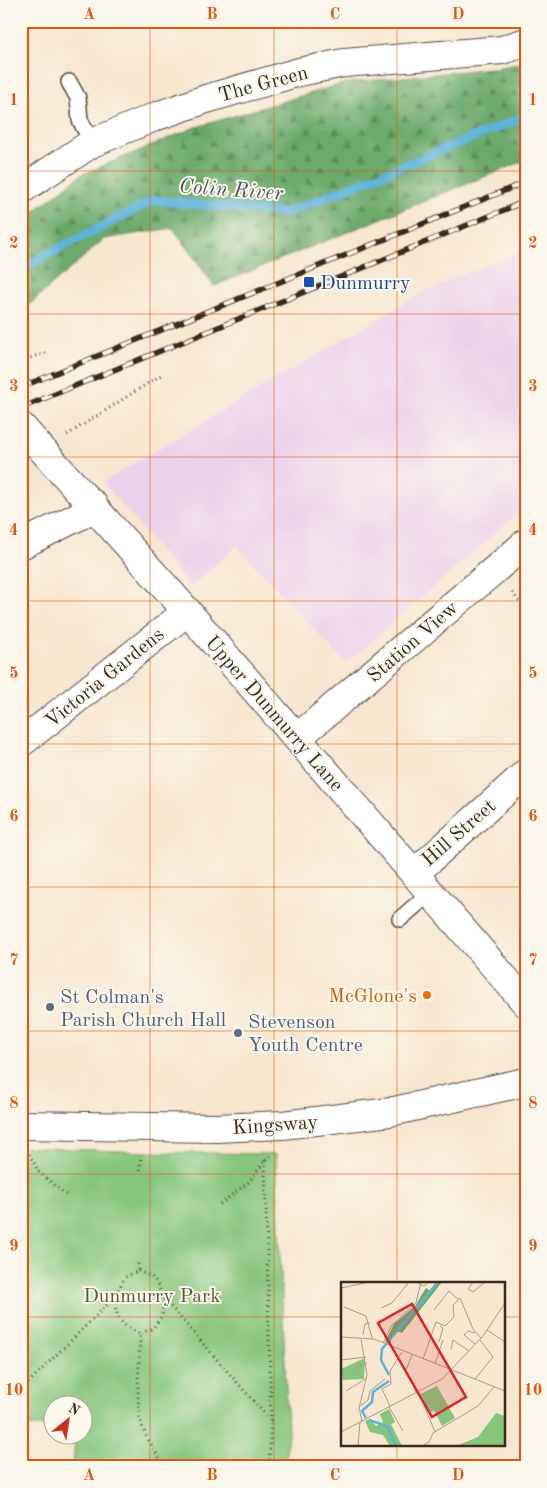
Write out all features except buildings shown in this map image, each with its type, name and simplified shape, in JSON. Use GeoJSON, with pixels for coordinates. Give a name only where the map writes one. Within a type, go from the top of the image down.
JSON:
{"type":"FeatureCollection","features":[{"type":"Feature","properties":{"kind":"street","name":"The Green"},"geometry":{"type":"LineString","coordinates":[[21,190],[92,143],[157,116],[206,99],[299,72],[344,63],[502,50],[526,42]]}},
{"type":"Feature","properties":{"kind":"street","name":"Upper Dunmurry Lane"},"geometry":{"type":"LineString","coordinates":[[21,426],[93,504],[186,610],[526,1003]]}},
{"type":"Feature","properties":{"kind":"street"},"geometry":{"type":"LineString","coordinates":[[21,545],[81,515],[93,504]]}},
{"type":"Feature","properties":{"kind":"street","name":"Station View"},"geometry":{"type":"LineString","coordinates":[[297,738],[526,543]]}},
{"type":"Feature","properties":{"kind":"street","name":"Victoria Gardens"},"geometry":{"type":"LineString","coordinates":[[21,743],[174,622],[186,610]]}},
{"type":"Feature","properties":{"kind":"street","name":"Hill Street"},"geometry":{"type":"LineString","coordinates":[[413,871],[426,863],[526,773]]}},
{"type":"Feature","properties":{"kind":"street","name":"Kingsway"},"geometry":{"type":"LineString","coordinates":[[23,1136],[283,1125],[390,1112],[526,1082]]}},
{"type":"Feature","properties":{"kind":"lane"},"geometry":{"type":"LineString","coordinates":[[69,82],[78,98],[80,120],[92,143]]}},
{"type":"Feature","properties":{"kind":"lane"},"geometry":{"type":"LineString","coordinates":[[400,919],[431,892]]}},
{"type":"Feature","properties":{"kind":"path"},"geometry":{"type":"LineString","coordinates":[[21,361],[48,352]]}},
{"type":"Feature","properties":{"kind":"path"},"geometry":{"type":"LineString","coordinates":[[45,452],[66,435],[164,373]]}},
{"type":"Feature","properties":{"kind":"path"},"geometry":{"type":"LineString","coordinates":[[220,1204],[250,1181],[264,1160],[276,1154],[283,1125]]}},
{"type":"Feature","properties":{"kind":"path"},"geometry":{"type":"LineString","coordinates":[[23,1136],[39,1172],[66,1195]]}},
{"type":"Feature","properties":{"kind":"path"},"geometry":{"type":"LineString","coordinates":[[264,1160],[271,1421],[269,1467]]}},
{"type":"Feature","properties":{"kind":"path"},"geometry":{"type":"LineString","coordinates":[[138,1262],[138,1271]]}},
{"type":"Feature","properties":{"kind":"path"},"geometry":{"type":"LineString","coordinates":[[21,1390],[114,1298],[125,1277],[138,1271],[154,1278],[164,1298],[271,1421]]}},
{"type":"Feature","properties":{"kind":"path"},"geometry":{"type":"LineString","coordinates":[[114,1298],[116,1316],[124,1326],[140,1334]]}},
{"type":"Feature","properties":{"kind":"path"},"geometry":{"type":"LineString","coordinates":[[140,1334],[153,1328],[162,1316],[164,1298]]}},
{"type":"Feature","properties":{"kind":"path"},"geometry":{"type":"LineString","coordinates":[[140,1334],[139,1389],[142,1423],[149,1442],[164,1467]]}},
{"type":"Feature","properties":{"kind":"shaded area"},"geometry":{"type":"Polygon","coordinates":[[[526,248],[526,506],[346,663],[237,546],[190,587],[103,482],[421,293],[526,248]]]}},
{"type":"Feature","properties":{"kind":"green space"},"geometry":{"type":"Polygon","coordinates":[[[526,62],[526,160],[214,286],[173,228],[104,239],[21,312],[21,221],[81,175],[193,128],[345,83],[501,67],[526,62]]]}},
{"type":"Feature","properties":{"kind":"green space","name":"Dunmurry Park"},"geometry":{"type":"Polygon","coordinates":[[[25,1147],[142,1152],[276,1154],[288,1433],[285,1467],[73,1467],[74,1446],[92,1446],[92,1396],[42,1396],[42,1426],[21,1427],[21,1178],[25,1147]]]}},
{"type":"Feature","properties":{"kind":"waterway","name":"Colin River"},"geometry":{"type":"LineString","coordinates":[[21,268],[154,200],[286,213],[526,116]]}},
{"type":"Feature","properties":{"kind":"railway"},"geometry":{"type":"LineString","coordinates":[[21,387],[526,182]]}},
{"type":"Feature","properties":{"kind":"railway"},"geometry":{"type":"LineString","coordinates":[[21,408],[526,201]]}},
{"type":"Feature","properties":{"kind":"place","name":"Dunmurry"},"geometry":{"type":"Point","coordinates":[309,282]}},
{"type":"Feature","properties":{"kind":"place","name":"McGlone's"},"geometry":{"type":"Point","coordinates":[427,995]}},
{"type":"Feature","properties":{"kind":"place","name":"St Colman's Parish Church Hall"},"geometry":{"type":"Point","coordinates":[50,1007]}},
{"type":"Feature","properties":{"kind":"place","name":"Stevenson Youth Centre"},"geometry":{"type":"Point","coordinates":[238,1033]}}]}
